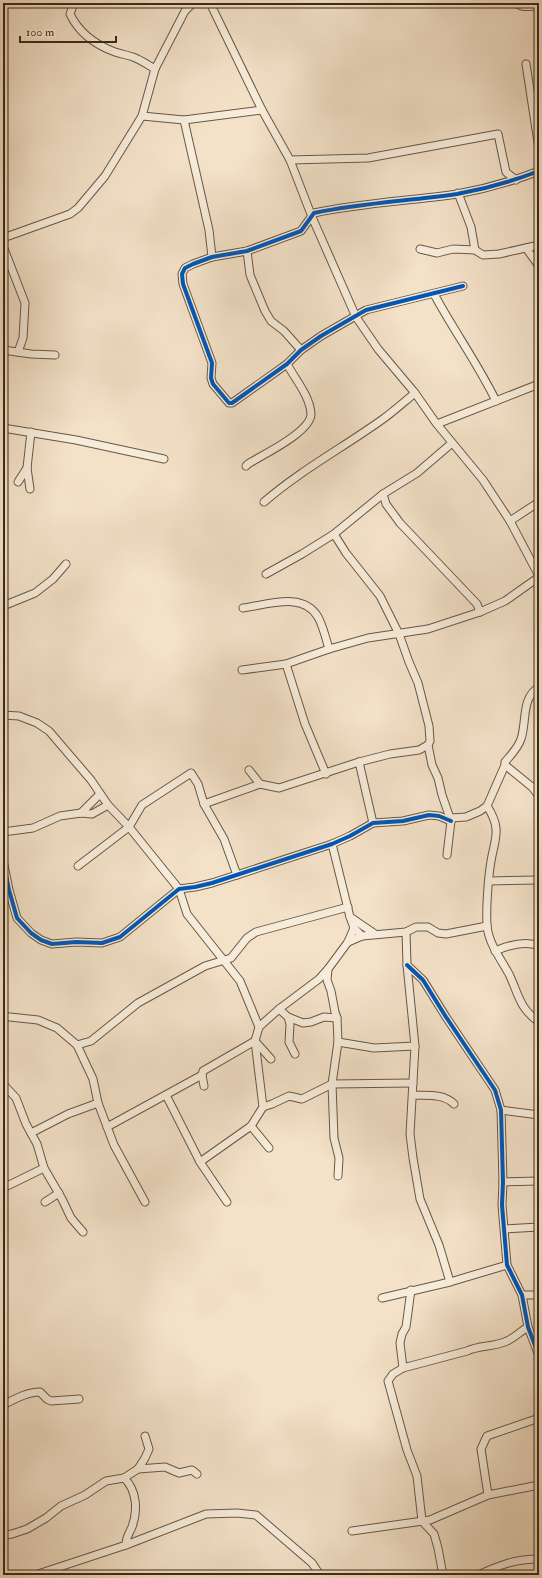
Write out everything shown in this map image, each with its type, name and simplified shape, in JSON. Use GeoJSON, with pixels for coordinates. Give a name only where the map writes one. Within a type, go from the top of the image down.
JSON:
{"type":"FeatureCollection","features":[{"type":"Feature","properties":{"kind":"street"},"geometry":{"type":"LineString","coordinates":[[74,3],[70,14],[79,29],[98,44],[115,52],[134,57],[155,69]]}},
{"type":"Feature","properties":{"kind":"street"},"geometry":{"type":"LineString","coordinates":[[3,238],[70,214],[76,210],[105,176],[142,116],[155,69],[185,11],[193,3]]}},
{"type":"Feature","properties":{"kind":"street"},"geometry":{"type":"LineString","coordinates":[[210,3],[262,110],[290,160],[312,217],[356,317],[378,349],[415,393],[437,424],[483,480],[510,521],[539,577],[505,601],[480,612],[428,629],[368,638],[329,649],[286,664],[242,670]]}},
{"type":"Feature","properties":{"kind":"street"},"geometry":{"type":"LineString","coordinates":[[516,3],[524,7],[539,5]]}},
{"type":"Feature","properties":{"kind":"street"},"geometry":{"type":"LineString","coordinates":[[526,64],[539,149]]}},
{"type":"Feature","properties":{"kind":"street"},"geometry":{"type":"LineString","coordinates":[[142,116],[184,120],[262,110]]}},
{"type":"Feature","properties":{"kind":"street"},"geometry":{"type":"LineString","coordinates":[[184,120],[209,230],[212,257]]}},
{"type":"Feature","properties":{"kind":"street"},"geometry":{"type":"LineString","coordinates":[[290,160],[368,158],[498,134],[506,172],[516,180]]}},
{"type":"Feature","properties":{"kind":"street"},"geometry":{"type":"LineString","coordinates":[[463,286],[366,310],[321,336],[301,350],[287,364],[232,403],[226,401],[213,384],[211,378],[212,363],[183,284],[182,274],[184,268],[212,257],[247,251],[301,231],[314,213],[458,193],[516,180],[539,170]]}},
{"type":"Feature","properties":{"kind":"street"},"geometry":{"type":"LineString","coordinates":[[458,193],[471,227],[475,250]]}},
{"type":"Feature","properties":{"kind":"street"},"geometry":{"type":"LineString","coordinates":[[420,249],[437,253],[454,249],[475,250],[483,255],[499,254],[539,245]]}},
{"type":"Feature","properties":{"kind":"street"},"geometry":{"type":"LineString","coordinates":[[3,246],[25,303],[23,338],[18,352]]}},
{"type":"Feature","properties":{"kind":"street"},"geometry":{"type":"LineString","coordinates":[[526,248],[539,266]]}},
{"type":"Feature","properties":{"kind":"street"},"geometry":{"type":"LineString","coordinates":[[247,251],[250,275],[265,311],[271,321],[284,331],[301,350]]}},
{"type":"Feature","properties":{"kind":"street"},"geometry":{"type":"LineString","coordinates":[[434,294],[447,318],[483,375],[496,401]]}},
{"type":"Feature","properties":{"kind":"street"},"geometry":{"type":"LineString","coordinates":[[3,350],[31,354],[55,355]]}},
{"type":"Feature","properties":{"kind":"street"},"geometry":{"type":"LineString","coordinates":[[246,466],[293,437],[303,429],[310,418],[311,414],[305,394],[287,364]]}},
{"type":"Feature","properties":{"kind":"street"},"geometry":{"type":"LineString","coordinates":[[437,424],[539,384]]}},
{"type":"Feature","properties":{"kind":"street"},"geometry":{"type":"LineString","coordinates":[[264,502],[311,466],[384,418],[415,393]]}},
{"type":"Feature","properties":{"kind":"street"},"geometry":{"type":"LineString","coordinates":[[3,428],[76,440],[164,459]]}},
{"type":"Feature","properties":{"kind":"street"},"geometry":{"type":"LineString","coordinates":[[30,489],[27,468],[31,432]]}},
{"type":"Feature","properties":{"kind":"street"},"geometry":{"type":"LineString","coordinates":[[266,574],[334,534],[383,494],[417,473],[452,443]]}},
{"type":"Feature","properties":{"kind":"street"},"geometry":{"type":"LineString","coordinates":[[18,482],[27,468]]}},
{"type":"Feature","properties":{"kind":"street"},"geometry":{"type":"LineString","coordinates":[[383,494],[386,504],[400,523],[477,604],[480,612]]}},
{"type":"Feature","properties":{"kind":"street"},"geometry":{"type":"LineString","coordinates":[[510,521],[539,502]]}},
{"type":"Feature","properties":{"kind":"street"},"geometry":{"type":"LineString","coordinates":[[334,534],[346,553],[380,596],[399,634],[408,662],[418,684],[429,726],[430,741],[428,745],[432,766],[438,778],[451,821],[447,856]]}},
{"type":"Feature","properties":{"kind":"street"},"geometry":{"type":"LineString","coordinates":[[3,606],[35,593],[53,579],[66,564]]}},
{"type":"Feature","properties":{"kind":"street"},"geometry":{"type":"LineString","coordinates":[[243,608],[292,601],[305,604],[314,610],[319,618],[329,649]]}},
{"type":"Feature","properties":{"kind":"street"},"geometry":{"type":"LineString","coordinates":[[286,664],[305,724],[326,774]]}},
{"type":"Feature","properties":{"kind":"street"},"geometry":{"type":"LineString","coordinates":[[451,821],[451,818],[466,817],[480,812],[487,806],[505,762],[514,751],[520,740],[529,697],[539,687]]}},
{"type":"Feature","properties":{"kind":"street"},"geometry":{"type":"LineString","coordinates":[[3,715],[19,716],[36,722],[48,730],[91,780],[108,805],[129,827],[179,889],[187,914],[240,981],[259,1027]]}},
{"type":"Feature","properties":{"kind":"street"},"geometry":{"type":"LineString","coordinates":[[204,804],[260,784],[279,788],[326,774],[359,762],[390,754],[419,750],[428,745]]}},
{"type":"Feature","properties":{"kind":"street"},"geometry":{"type":"LineString","coordinates":[[359,762],[373,823]]}},
{"type":"Feature","properties":{"kind":"street"},"geometry":{"type":"LineString","coordinates":[[505,765],[532,787],[539,796]]}},
{"type":"Feature","properties":{"kind":"street"},"geometry":{"type":"LineString","coordinates":[[249,770],[260,784]]}},
{"type":"Feature","properties":{"kind":"street"},"geometry":{"type":"LineString","coordinates":[[78,866],[129,827],[142,805],[191,773],[198,784],[204,804],[224,839],[237,875]]}},
{"type":"Feature","properties":{"kind":"street"},"geometry":{"type":"LineString","coordinates":[[81,813],[100,794]]}},
{"type":"Feature","properties":{"kind":"street"},"geometry":{"type":"LineString","coordinates":[[3,832],[33,828],[60,816],[81,813],[92,814],[108,805]]}},
{"type":"Feature","properties":{"kind":"street"},"geometry":{"type":"LineString","coordinates":[[487,806],[496,824],[497,835],[491,860],[487,926],[495,951],[509,974],[520,1003],[531,1016],[539,1022]]}},
{"type":"Feature","properties":{"kind":"street"},"geometry":{"type":"LineString","coordinates":[[3,860],[9,890],[17,918],[31,933],[41,940],[52,944],[102,942],[120,937],[179,889],[195,887],[237,875],[332,844],[373,823],[403,821],[429,815],[439,816],[451,821]]}},
{"type":"Feature","properties":{"kind":"street"},"geometry":{"type":"LineString","coordinates":[[332,844],[350,917],[354,928],[362,936]]}},
{"type":"Feature","properties":{"kind":"street"},"geometry":{"type":"LineString","coordinates":[[489,881],[539,880]]}},
{"type":"Feature","properties":{"kind":"street"},"geometry":{"type":"LineString","coordinates":[[77,1045],[91,1041],[138,1003],[205,966],[232,958],[247,938],[256,932],[348,907]]}},
{"type":"Feature","properties":{"kind":"street"},"geometry":{"type":"LineString","coordinates":[[350,917],[374,934]]}},
{"type":"Feature","properties":{"kind":"street"},"geometry":{"type":"LineString","coordinates":[[348,942],[362,936],[406,932],[416,926],[428,927],[438,933],[446,934],[487,926]]}},
{"type":"Feature","properties":{"kind":"street"},"geometry":{"type":"LineString","coordinates":[[200,1162],[251,1126],[263,1107],[255,1041],[259,1027],[279,1009],[319,979],[348,942],[354,928]]}},
{"type":"Feature","properties":{"kind":"street"},"geometry":{"type":"LineString","coordinates":[[406,932],[407,965],[415,1046],[410,1134],[412,1158],[420,1199],[439,1245],[450,1282]]}},
{"type":"Feature","properties":{"kind":"street"},"geometry":{"type":"LineString","coordinates":[[495,951],[506,946],[523,943],[533,943],[539,946]]}},
{"type":"Feature","properties":{"kind":"street"},"geometry":{"type":"LineString","coordinates":[[407,965],[423,980],[495,1090],[501,1110],[503,1182],[502,1205],[507,1265],[522,1296],[528,1327],[539,1356]]}},
{"type":"Feature","properties":{"kind":"street"},"geometry":{"type":"LineString","coordinates":[[328,969],[327,980],[332,991],[337,1018],[338,1042],[332,1084],[334,1138],[339,1158],[338,1176]]}},
{"type":"Feature","properties":{"kind":"street"},"geometry":{"type":"LineString","coordinates":[[319,979],[327,980]]}},
{"type":"Feature","properties":{"kind":"street"},"geometry":{"type":"LineString","coordinates":[[279,1009],[288,1017],[303,1023],[311,1022],[324,1017],[337,1018]]}},
{"type":"Feature","properties":{"kind":"street"},"geometry":{"type":"LineString","coordinates":[[3,1018],[10,1017],[38,1020],[57,1028],[77,1045],[93,1079],[98,1103],[114,1145],[145,1202]]}},
{"type":"Feature","properties":{"kind":"street"},"geometry":{"type":"LineString","coordinates":[[288,1017],[290,1024],[289,1042],[295,1054]]}},
{"type":"Feature","properties":{"kind":"street"},"geometry":{"type":"LineString","coordinates":[[255,1041],[271,1059]]}},
{"type":"Feature","properties":{"kind":"street"},"geometry":{"type":"LineString","coordinates":[[107,1127],[202,1075],[206,1068],[255,1041]]}},
{"type":"Feature","properties":{"kind":"street"},"geometry":{"type":"LineString","coordinates":[[338,1042],[374,1048],[415,1046]]}},
{"type":"Feature","properties":{"kind":"street"},"geometry":{"type":"LineString","coordinates":[[202,1075],[204,1086]]}},
{"type":"Feature","properties":{"kind":"street"},"geometry":{"type":"LineString","coordinates":[[263,1107],[289,1096],[302,1098],[332,1084],[413,1083]]}},
{"type":"Feature","properties":{"kind":"street"},"geometry":{"type":"LineString","coordinates":[[3,1084],[16,1098],[26,1124],[37,1144],[44,1168],[59,1193],[71,1218],[83,1232]]}},
{"type":"Feature","properties":{"kind":"street"},"geometry":{"type":"LineString","coordinates":[[166,1095],[200,1162],[227,1202]]}},
{"type":"Feature","properties":{"kind":"street"},"geometry":{"type":"LineString","coordinates":[[413,1095],[439,1096],[448,1099],[454,1104]]}},
{"type":"Feature","properties":{"kind":"street"},"geometry":{"type":"LineString","coordinates":[[31,1133],[68,1114],[98,1103]]}},
{"type":"Feature","properties":{"kind":"street"},"geometry":{"type":"LineString","coordinates":[[501,1110],[539,1115]]}},
{"type":"Feature","properties":{"kind":"street"},"geometry":{"type":"LineString","coordinates":[[251,1126],[270,1148]]}},
{"type":"Feature","properties":{"kind":"street"},"geometry":{"type":"LineString","coordinates":[[3,1188],[44,1168]]}},
{"type":"Feature","properties":{"kind":"street"},"geometry":{"type":"LineString","coordinates":[[503,1182],[539,1182]]}},
{"type":"Feature","properties":{"kind":"street"},"geometry":{"type":"LineString","coordinates":[[46,1202],[59,1193]]}},
{"type":"Feature","properties":{"kind":"street"},"geometry":{"type":"LineString","coordinates":[[505,1229],[539,1227]]}},
{"type":"Feature","properties":{"kind":"street"},"geometry":{"type":"LineString","coordinates":[[382,1298],[450,1282],[507,1265]]}},
{"type":"Feature","properties":{"kind":"street"},"geometry":{"type":"LineString","coordinates":[[403,1368],[400,1343],[402,1334],[406,1327],[411,1290]]}},
{"type":"Feature","properties":{"kind":"street"},"geometry":{"type":"LineString","coordinates":[[522,1296],[539,1295]]}},
{"type":"Feature","properties":{"kind":"street"},"geometry":{"type":"LineString","coordinates":[[442,1575],[438,1548],[434,1534],[422,1522],[417,1476],[388,1381],[393,1374],[403,1368],[475,1348],[490,1346],[507,1341],[528,1327]]}},
{"type":"Feature","properties":{"kind":"street"},"geometry":{"type":"LineString","coordinates":[[3,1405],[33,1392],[40,1392],[51,1401],[79,1399]]}},
{"type":"Feature","properties":{"kind":"street"},"geometry":{"type":"LineString","coordinates":[[488,1495],[481,1449],[487,1436],[539,1418]]}},
{"type":"Feature","properties":{"kind":"street"},"geometry":{"type":"LineString","coordinates":[[3,1533],[6,1535],[12,1534],[27,1529],[46,1518],[61,1506],[85,1495],[106,1481],[124,1478],[138,1469],[145,1458],[148,1449],[145,1436]]}},
{"type":"Feature","properties":{"kind":"street"},"geometry":{"type":"LineString","coordinates":[[145,1458],[148,1469]]}},
{"type":"Feature","properties":{"kind":"street"},"geometry":{"type":"LineString","coordinates":[[138,1469],[165,1467],[177,1472],[192,1470],[197,1474]]}},
{"type":"Feature","properties":{"kind":"street"},"geometry":{"type":"LineString","coordinates":[[124,1478],[128,1482],[135,1498],[136,1505],[132,1526],[126,1536],[126,1545]]}},
{"type":"Feature","properties":{"kind":"street"},"geometry":{"type":"LineString","coordinates":[[352,1531],[422,1522],[488,1495],[539,1485]]}},
{"type":"Feature","properties":{"kind":"street"},"geometry":{"type":"LineString","coordinates":[[35,1575],[126,1545],[206,1514],[237,1513],[256,1515],[312,1563],[320,1575]]}},
{"type":"Feature","properties":{"kind":"street"},"geometry":{"type":"LineString","coordinates":[[478,1575],[504,1563],[521,1559],[539,1559]]}},
{"type":"Feature","properties":{"kind":"cycle path"},"geometry":{"type":"LineString","coordinates":[[463,286],[366,310],[321,336],[301,350],[287,364],[232,403],[229,403],[213,384],[211,378],[212,363],[183,284],[182,274],[185,268],[212,257],[247,251],[301,231],[314,213],[349,207],[457,194],[478,190],[539,171]]}},
{"type":"Feature","properties":{"kind":"cycle path"},"geometry":{"type":"LineString","coordinates":[[3,860],[9,890],[17,918],[31,933],[41,940],[52,944],[76,942],[102,943],[120,937],[179,889],[212,883],[332,844],[373,823],[403,821],[429,815],[439,816],[451,821]]}},
{"type":"Feature","properties":{"kind":"cycle path"},"geometry":{"type":"LineString","coordinates":[[407,965],[423,980],[495,1090],[501,1110],[503,1182],[502,1205],[507,1265],[522,1295],[528,1327],[539,1356]]}}]}
